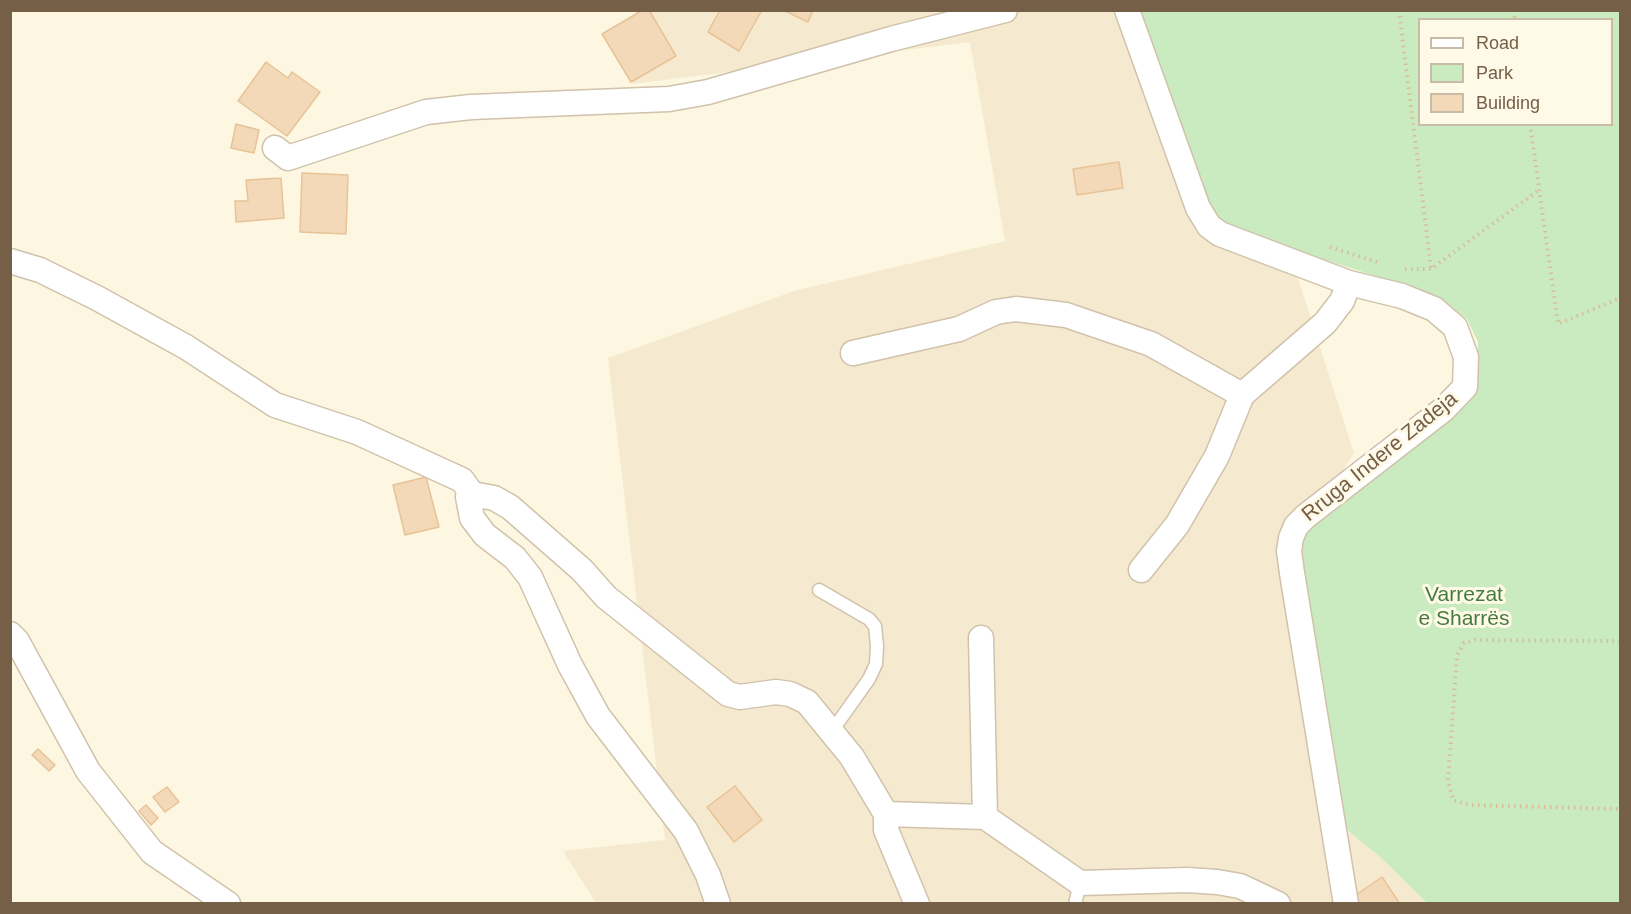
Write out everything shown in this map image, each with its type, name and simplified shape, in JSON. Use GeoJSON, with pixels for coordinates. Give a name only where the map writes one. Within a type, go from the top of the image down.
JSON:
{"type":"FeatureCollection","features":[{"type":"Feature","properties":{"kind":"street"},"geometry":{"type":"LineString","coordinates":[[274,148],[288,158],[426,112],[471,106],[669,99],[708,92],[891,39],[1005,10]]}},
{"type":"Feature","properties":{"kind":"street","name":"Rruga Indere Zadeja"},"geometry":{"type":"LineString","coordinates":[[1126,10],[1198,208],[1209,226],[1220,234],[1349,283],[1402,296],[1434,309],[1455,327],[1466,357],[1465,387],[1444,409],[1306,516],[1296,526],[1291,538],[1289,551],[1292,573],[1346,903]]}},
{"type":"Feature","properties":{"kind":"street"},"geometry":{"type":"LineString","coordinates":[[10,261],[40,270],[97,297],[186,347],[275,405],[357,432],[462,480],[472,494],[494,498],[510,507],[582,570],[606,597],[728,694],[740,697],[776,692],[790,694],[807,702],[852,757],[886,814],[886,830],[917,903]]}},
{"type":"Feature","properties":{"kind":"street"},"geometry":{"type":"LineString","coordinates":[[1141,570],[1176,525],[1217,456],[1242,395],[1324,323],[1342,301],[1349,283]]}},
{"type":"Feature","properties":{"kind":"street"},"geometry":{"type":"LineString","coordinates":[[854,353],[959,329],[996,312],[1016,309],[1066,315],[1151,344],[1242,395]]}},
{"type":"Feature","properties":{"kind":"street"},"geometry":{"type":"LineString","coordinates":[[472,494],[468,497],[472,518],[486,535],[515,558],[530,577],[570,664],[598,716],[686,831],[718,903]]}},
{"type":"Feature","properties":{"kind":"street"},"geometry":{"type":"LineString","coordinates":[[10,634],[17,641],[88,771],[152,852],[228,903]]}},
{"type":"Feature","properties":{"kind":"street"},"geometry":{"type":"LineString","coordinates":[[981,638],[985,817]]}},
{"type":"Feature","properties":{"kind":"street"},"geometry":{"type":"LineString","coordinates":[[886,814],[985,817],[1077,893],[1187,880],[1240,886],[1278,903]]}},
{"type":"Feature","properties":{"kind":"lane"},"geometry":{"type":"LineString","coordinates":[[819,590],[869,619],[875,626],[877,646],[876,664],[869,680],[832,731]]}},
{"type":"Feature","properties":{"kind":"path"},"geometry":{"type":"LineString","coordinates":[[1399,10],[1431,269]]}},
{"type":"Feature","properties":{"kind":"path"},"geometry":{"type":"LineString","coordinates":[[1530,126],[1558,324],[1620,298]]}},
{"type":"Feature","properties":{"kind":"path"},"geometry":{"type":"LineString","coordinates":[[1398,268],[1415,271],[1431,269],[1539,190]]}},
{"type":"Feature","properties":{"kind":"path"},"geometry":{"type":"LineString","coordinates":[[1321,244],[1380,263]]}},
{"type":"Feature","properties":{"kind":"path"},"geometry":{"type":"LineString","coordinates":[[1620,641],[1475,640],[1464,643],[1457,655],[1448,782],[1454,800],[1469,805],[1620,809]]}},
{"type":"Feature","properties":{"kind":"shaded area"},"geometry":{"type":"Polygon","coordinates":[[[635,11],[1142,11],[1219,208],[1298,279],[1354,453],[1300,538],[1337,822],[1379,856],[1427,903],[596,903],[563,851],[665,840],[608,358],[794,291],[1005,241],[970,42],[632,84],[635,11]]]}},
{"type":"Feature","properties":{"kind":"green space","name":"Varrezat e Sharrës"},"geometry":{"type":"Polygon","coordinates":[[[1134,11],[1620,11],[1620,903],[1427,903],[1379,856],[1337,822],[1303,586],[1300,538],[1310,524],[1457,413],[1472,394],[1478,371],[1478,342],[1467,319],[1449,304],[1427,293],[1231,229],[1216,222],[1134,11]]]}},
{"type":"Feature","properties":{"kind":"building"},"geometry":{"type":"Polygon","coordinates":[[[643,10],[649,10],[676,56],[631,82],[602,34],[643,10]]]}},
{"type":"Feature","properties":{"kind":"building"},"geometry":{"type":"Polygon","coordinates":[[[720,10],[762,10],[739,51],[708,32],[720,10]]]}},
{"type":"Feature","properties":{"kind":"building"},"geometry":{"type":"Polygon","coordinates":[[[783,10],[813,10],[808,22],[783,10]]]}},
{"type":"Feature","properties":{"kind":"building"},"geometry":{"type":"Polygon","coordinates":[[[266,62],[288,78],[292,72],[320,92],[287,136],[238,101],[266,62]]]}},
{"type":"Feature","properties":{"kind":"building"},"geometry":{"type":"Polygon","coordinates":[[[236,124],[259,130],[254,153],[231,148],[236,124]]]}},
{"type":"Feature","properties":{"kind":"building"},"geometry":{"type":"Polygon","coordinates":[[[1119,162],[1123,188],[1077,195],[1073,169],[1119,162]]]}},
{"type":"Feature","properties":{"kind":"building"},"geometry":{"type":"Polygon","coordinates":[[[302,173],[348,175],[346,234],[300,232],[302,173]]]}},
{"type":"Feature","properties":{"kind":"building"},"geometry":{"type":"Polygon","coordinates":[[[281,178],[284,218],[236,222],[235,201],[248,201],[246,180],[281,178]]]}},
{"type":"Feature","properties":{"kind":"building"},"geometry":{"type":"Polygon","coordinates":[[[426,477],[439,527],[405,535],[393,485],[426,477]]]}},
{"type":"Feature","properties":{"kind":"building"},"geometry":{"type":"Polygon","coordinates":[[[38,749],[55,765],[49,771],[32,755],[38,749]]]}},
{"type":"Feature","properties":{"kind":"building"},"geometry":{"type":"Polygon","coordinates":[[[735,786],[762,820],[734,842],[707,807],[735,786]]]}},
{"type":"Feature","properties":{"kind":"building"},"geometry":{"type":"Polygon","coordinates":[[[167,787],[179,802],[165,812],[153,797],[167,787]]]}},
{"type":"Feature","properties":{"kind":"building"},"geometry":{"type":"Polygon","coordinates":[[[146,805],[158,818],[151,825],[139,811],[146,805]]]}},
{"type":"Feature","properties":{"kind":"building"},"geometry":{"type":"Polygon","coordinates":[[[1382,877],[1400,904],[1353,904],[1350,899],[1382,877]]]}}]}
